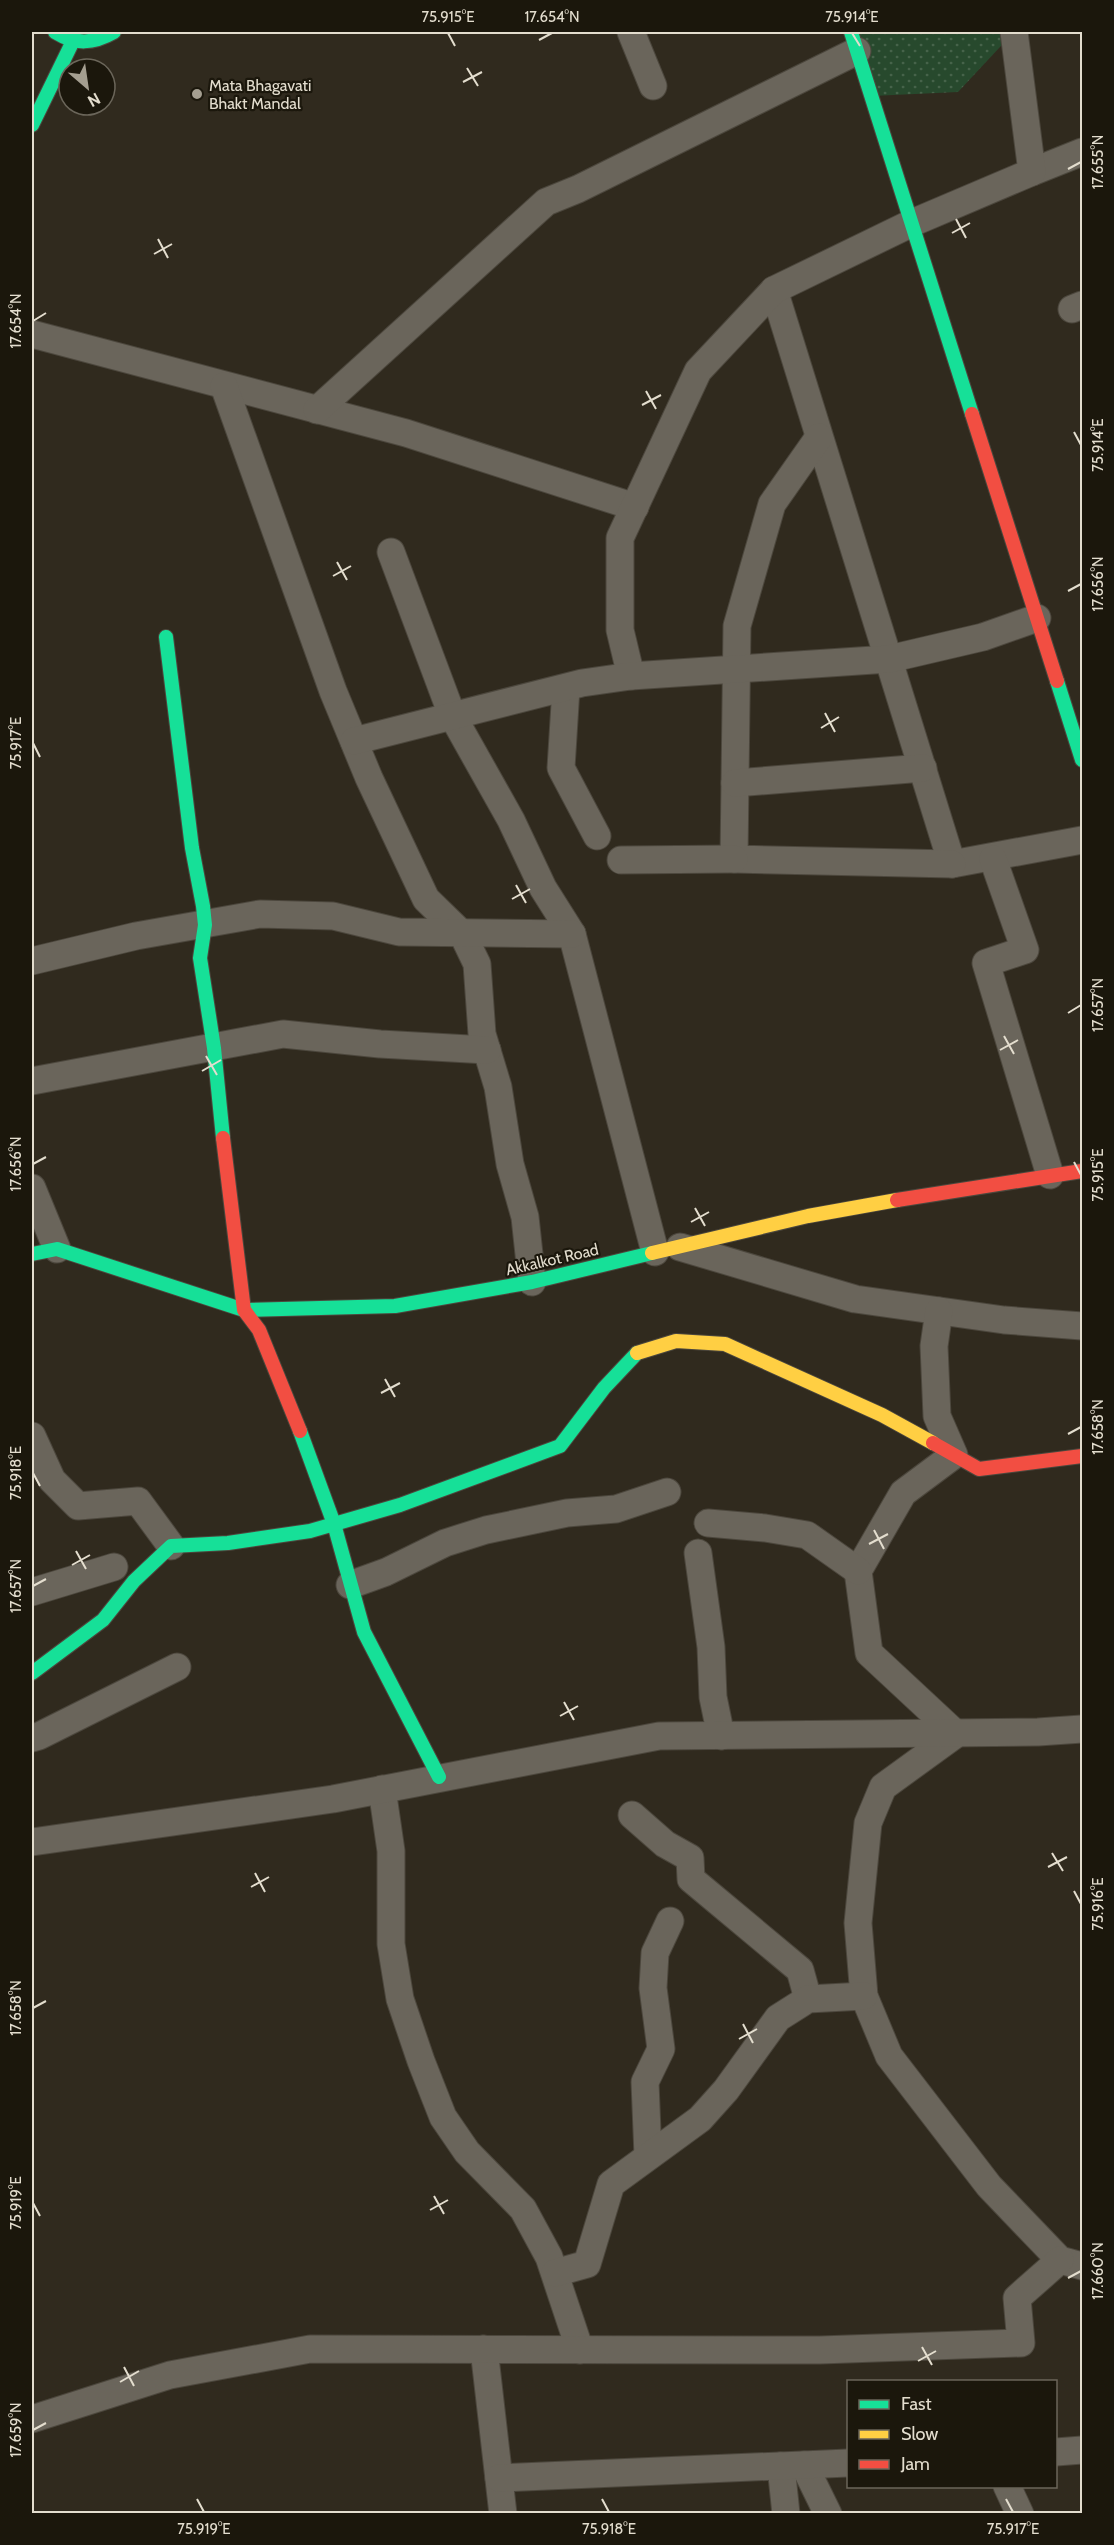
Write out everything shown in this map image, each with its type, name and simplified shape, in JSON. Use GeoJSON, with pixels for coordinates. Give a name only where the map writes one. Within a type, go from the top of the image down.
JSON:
{"type":"FeatureCollection","features":[{"type":"Feature","properties":{"kind":"street"},"geometry":{"type":"LineString","coordinates":[[55,32],[73,41],[88,43],[114,32]]}},
{"type":"Feature","properties":{"kind":"street"},"geometry":{"type":"LineString","coordinates":[[632,32],[653,86]]}},
{"type":"Feature","properties":{"kind":"street"},"geometry":{"type":"LineString","coordinates":[[1014,32],[1032,172]]}},
{"type":"Feature","properties":{"kind":"street"},"geometry":{"type":"LineString","coordinates":[[32,125],[73,41]]}},
{"type":"Feature","properties":{"kind":"street"},"geometry":{"type":"LineString","coordinates":[[317,410],[546,202],[578,189],[854,41],[1083,760]]}},
{"type":"Feature","properties":{"kind":"street"},"geometry":{"type":"LineString","coordinates":[[631,676],[620,630],[620,538],[698,371],[774,290],[912,223],[1083,153]]}},
{"type":"Feature","properties":{"kind":"street"},"geometry":{"type":"LineString","coordinates":[[774,290],[952,864]]}},
{"type":"Feature","properties":{"kind":"street"},"geometry":{"type":"LineString","coordinates":[[32,334],[406,433],[635,507]]}},
{"type":"Feature","properties":{"kind":"street"},"geometry":{"type":"LineString","coordinates":[[224,386],[333,691],[354,741],[426,899],[463,935],[477,964],[482,1034],[498,1088],[510,1164],[525,1217],[532,1282]]}},
{"type":"Feature","properties":{"kind":"street"},"geometry":{"type":"LineString","coordinates":[[735,859],[737,626],[772,504],[819,437]]}},
{"type":"Feature","properties":{"kind":"street"},"geometry":{"type":"LineString","coordinates":[[391,552],[452,715],[511,820],[543,888],[572,934],[668,1250],[855,1299],[939,1311],[1083,1326]]}},
{"type":"Feature","properties":{"kind":"street"},"geometry":{"type":"LineString","coordinates":[[354,741],[582,683],[631,676],[889,658],[983,637],[1038,618]]}},
{"type":"Feature","properties":{"kind":"street"},"geometry":{"type":"LineString","coordinates":[[166,638],[192,848],[205,925],[200,958],[214,1048],[226,1171],[244,1310],[259,1330],[277,1372],[334,1524],[364,1632],[440,1777]]}},
{"type":"Feature","properties":{"kind":"street"},"geometry":{"type":"LineString","coordinates":[[566,688],[561,768],[597,836]]}},
{"type":"Feature","properties":{"kind":"street"},"geometry":{"type":"LineString","coordinates":[[735,783],[923,768]]}},
{"type":"Feature","properties":{"kind":"street"},"geometry":{"type":"LineString","coordinates":[[621,860],[735,859],[952,864],[993,859],[1083,840]]}},
{"type":"Feature","properties":{"kind":"street"},"geometry":{"type":"LineString","coordinates":[[993,859],[1024,950],[986,963],[1050,1175]]}},
{"type":"Feature","properties":{"kind":"street"},"geometry":{"type":"LineString","coordinates":[[32,961],[136,936],[260,914],[333,916],[399,932],[463,935],[572,934]]}},
{"type":"Feature","properties":{"kind":"street"},"geometry":{"type":"LineString","coordinates":[[32,1082],[284,1034],[380,1044],[487,1050]]}},
{"type":"Feature","properties":{"kind":"street","name":"Akkalkot Road"},"geometry":{"type":"LineString","coordinates":[[32,1254],[57,1249],[244,1310],[395,1306],[532,1282],[808,1216],[959,1188],[1083,1171]]}},
{"type":"Feature","properties":{"kind":"street"},"geometry":{"type":"LineString","coordinates":[[32,1188],[57,1249]]}},
{"type":"Feature","properties":{"kind":"street"},"geometry":{"type":"LineString","coordinates":[[939,1311],[934,1346],[938,1416],[954,1455]]}},
{"type":"Feature","properties":{"kind":"street"},"geometry":{"type":"LineString","coordinates":[[32,1673],[103,1620],[134,1581],[171,1546],[228,1543],[310,1531],[410,1502],[560,1446],[604,1388],[638,1352],[676,1341],[725,1344],[882,1415],[979,1469],[1083,1456]]}},
{"type":"Feature","properties":{"kind":"street"},"geometry":{"type":"LineString","coordinates":[[32,1436],[52,1480],[78,1506],[138,1501],[171,1546]]}},
{"type":"Feature","properties":{"kind":"street"},"geometry":{"type":"LineString","coordinates":[[954,1455],[903,1493],[858,1571],[869,1653],[956,1734]]}},
{"type":"Feature","properties":{"kind":"street"},"geometry":{"type":"LineString","coordinates":[[350,1585],[386,1572],[445,1543],[486,1530],[567,1513],[616,1509],[667,1492]]}},
{"type":"Feature","properties":{"kind":"street"},"geometry":{"type":"LineString","coordinates":[[708,1523],[765,1528],[807,1535],[858,1571]]}},
{"type":"Feature","properties":{"kind":"street"},"geometry":{"type":"LineString","coordinates":[[698,1553],[711,1647],[714,1697],[721,1736]]}},
{"type":"Feature","properties":{"kind":"street"},"geometry":{"type":"LineString","coordinates":[[32,1592],[114,1567]]}},
{"type":"Feature","properties":{"kind":"street"},"geometry":{"type":"LineString","coordinates":[[32,1738],[177,1667]]}},
{"type":"Feature","properties":{"kind":"street"},"geometry":{"type":"LineString","coordinates":[[32,1842],[333,1799],[659,1736],[956,1734],[1083,1729]]}},
{"type":"Feature","properties":{"kind":"street"},"geometry":{"type":"LineString","coordinates":[[32,2419],[170,2375],[310,2349],[820,2350],[1021,2343],[1017,2298],[1071,2263],[989,2186],[889,2056],[864,1996],[858,1923],[868,1823],[883,1787],[956,1734]]}},
{"type":"Feature","properties":{"kind":"street"},"geometry":{"type":"LineString","coordinates":[[381,1789],[391,1851],[390,1944],[400,1999],[421,2061],[443,2117],[467,2152],[523,2209],[549,2257],[580,2350]]}},
{"type":"Feature","properties":{"kind":"street"},"geometry":{"type":"LineString","coordinates":[[632,1815],[665,1844],[690,1858],[691,1879],[800,1970],[808,1999]]}},
{"type":"Feature","properties":{"kind":"street"},"geometry":{"type":"LineString","coordinates":[[648,2156],[645,2082],[661,2049],[653,1988],[655,1953],[670,1921]]}},
{"type":"Feature","properties":{"kind":"street"},"geometry":{"type":"LineString","coordinates":[[555,2273],[587,2264],[611,2184],[700,2119],[726,2090],[778,2018],[808,1999],[864,1996]]}},
{"type":"Feature","properties":{"kind":"street"},"geometry":{"type":"LineString","coordinates":[[484,2349],[503,2514]]}},
{"type":"Feature","properties":{"kind":"street"},"geometry":{"type":"LineString","coordinates":[[1057,2452],[1083,2450]]}},
{"type":"Feature","properties":{"kind":"street"},"geometry":{"type":"LineString","coordinates":[[498,2478],[847,2463]]}},
{"type":"Feature","properties":{"kind":"street"},"geometry":{"type":"LineString","coordinates":[[786,2514],[793,2465]]}},
{"type":"Feature","properties":{"kind":"street"},"geometry":{"type":"LineString","coordinates":[[793,2465],[828,2514]]}},
{"type":"Feature","properties":{"kind":"street"},"geometry":{"type":"LineString","coordinates":[[1007,2488],[1020,2514]]}},
{"type":"Feature","properties":{"kind":"green space"},"geometry":{"type":"Polygon","coordinates":[[[852,32],[1014,32],[958,92],[872,96],[852,32]]]}},
{"type":"Feature","properties":{"kind":"traffic: fast"},"geometry":{"type":"LineString","coordinates":[[55,32],[77,41],[92,41],[114,32]]}},
{"type":"Feature","properties":{"kind":"traffic: fast"},"geometry":{"type":"LineString","coordinates":[[851,32],[972,414]]}},
{"type":"Feature","properties":{"kind":"traffic: fast"},"geometry":{"type":"LineString","coordinates":[[32,125],[73,41]]}},
{"type":"Feature","properties":{"kind":"traffic: fast"},"geometry":{"type":"LineString","coordinates":[[166,637],[192,848],[203,906],[205,925],[200,958],[214,1048],[223,1138]]}},
{"type":"Feature","properties":{"kind":"traffic: fast"},"geometry":{"type":"LineString","coordinates":[[1057,681],[1082,760]]}},
{"type":"Feature","properties":{"kind":"traffic: fast"},"geometry":{"type":"LineString","coordinates":[[32,1254],[57,1249],[244,1310],[395,1306],[532,1282],[652,1253]]}},
{"type":"Feature","properties":{"kind":"traffic: fast"},"geometry":{"type":"LineString","coordinates":[[32,1673],[103,1620],[134,1581],[171,1546],[228,1543],[310,1531],[400,1505],[560,1446],[604,1388],[637,1353]]}},
{"type":"Feature","properties":{"kind":"traffic: fast"},"geometry":{"type":"LineString","coordinates":[[300,1431],[334,1524],[364,1632],[439,1777]]}},
{"type":"Feature","properties":{"kind":"traffic: slow"},"geometry":{"type":"LineString","coordinates":[[652,1253],[808,1216],[897,1200]]}},
{"type":"Feature","properties":{"kind":"traffic: slow"},"geometry":{"type":"LineString","coordinates":[[637,1353],[676,1341],[725,1344],[882,1415],[933,1443]]}},
{"type":"Feature","properties":{"kind":"traffic: jam"},"geometry":{"type":"LineString","coordinates":[[972,414],[1057,681]]}},
{"type":"Feature","properties":{"kind":"traffic: jam"},"geometry":{"type":"LineString","coordinates":[[223,1138],[244,1310],[259,1330],[300,1431]]}},
{"type":"Feature","properties":{"kind":"traffic: jam"},"geometry":{"type":"LineString","coordinates":[[897,1200],[1082,1171]]}},
{"type":"Feature","properties":{"kind":"traffic: jam"},"geometry":{"type":"LineString","coordinates":[[933,1443],[979,1469],[1082,1456]]}},
{"type":"Feature","properties":{"kind":"place","name":"Mata Bhagavati Bhakt Mandal"},"geometry":{"type":"Point","coordinates":[197,94]}}]}
